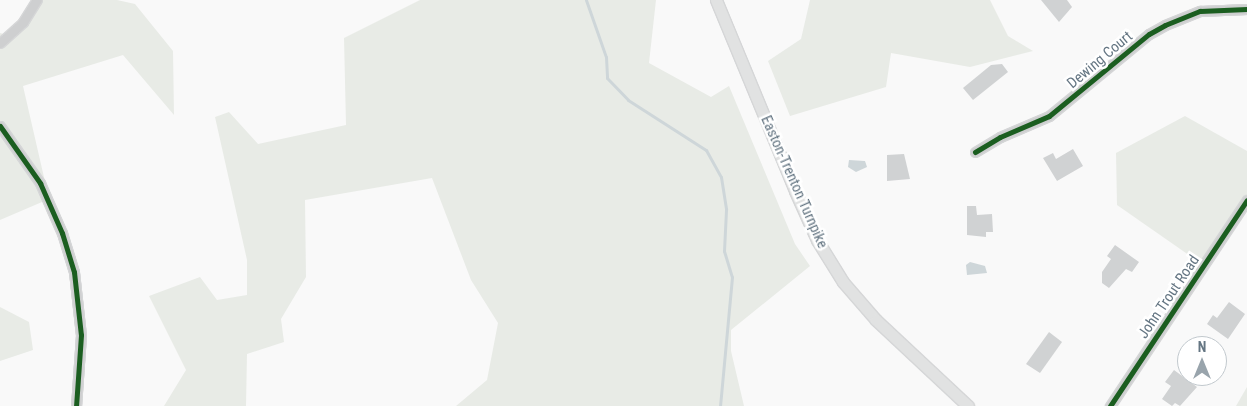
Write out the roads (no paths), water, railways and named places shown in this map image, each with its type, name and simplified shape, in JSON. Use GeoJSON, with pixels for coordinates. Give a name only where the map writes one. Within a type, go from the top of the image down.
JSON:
{"type":"FeatureCollection","features":[{"type":"Feature","properties":{"kind":"main road","name":"Easton-Trenton Turnpike"},"geometry":{"type":"LineString","coordinates":[[716,0],[817,240],[843,282],[876,320],[968,406]]}},
{"type":"Feature","properties":{"kind":"street"},"geometry":{"type":"LineString","coordinates":[[0,44],[23,22],[37,0]]}},
{"type":"Feature","properties":{"kind":"street","name":"Dewing Court"},"geometry":{"type":"LineString","coordinates":[[975,152],[1000,137],[1049,116],[1149,34],[1165,24],[1200,11],[1247,9]]}},
{"type":"Feature","properties":{"kind":"street"},"geometry":{"type":"LineString","coordinates":[[0,126],[40,184],[62,233],[74,272],[81,335],[76,406]]}},
{"type":"Feature","properties":{"kind":"street","name":"John Trout Road"},"geometry":{"type":"LineString","coordinates":[[1110,406],[1247,200]]}},
{"type":"Feature","properties":{"kind":"waterway"},"geometry":{"type":"LineString","coordinates":[[586,0],[606,57],[607,78],[628,100],[706,150],[721,177],[726,210],[724,251],[732,277],[720,406]]}}]}
